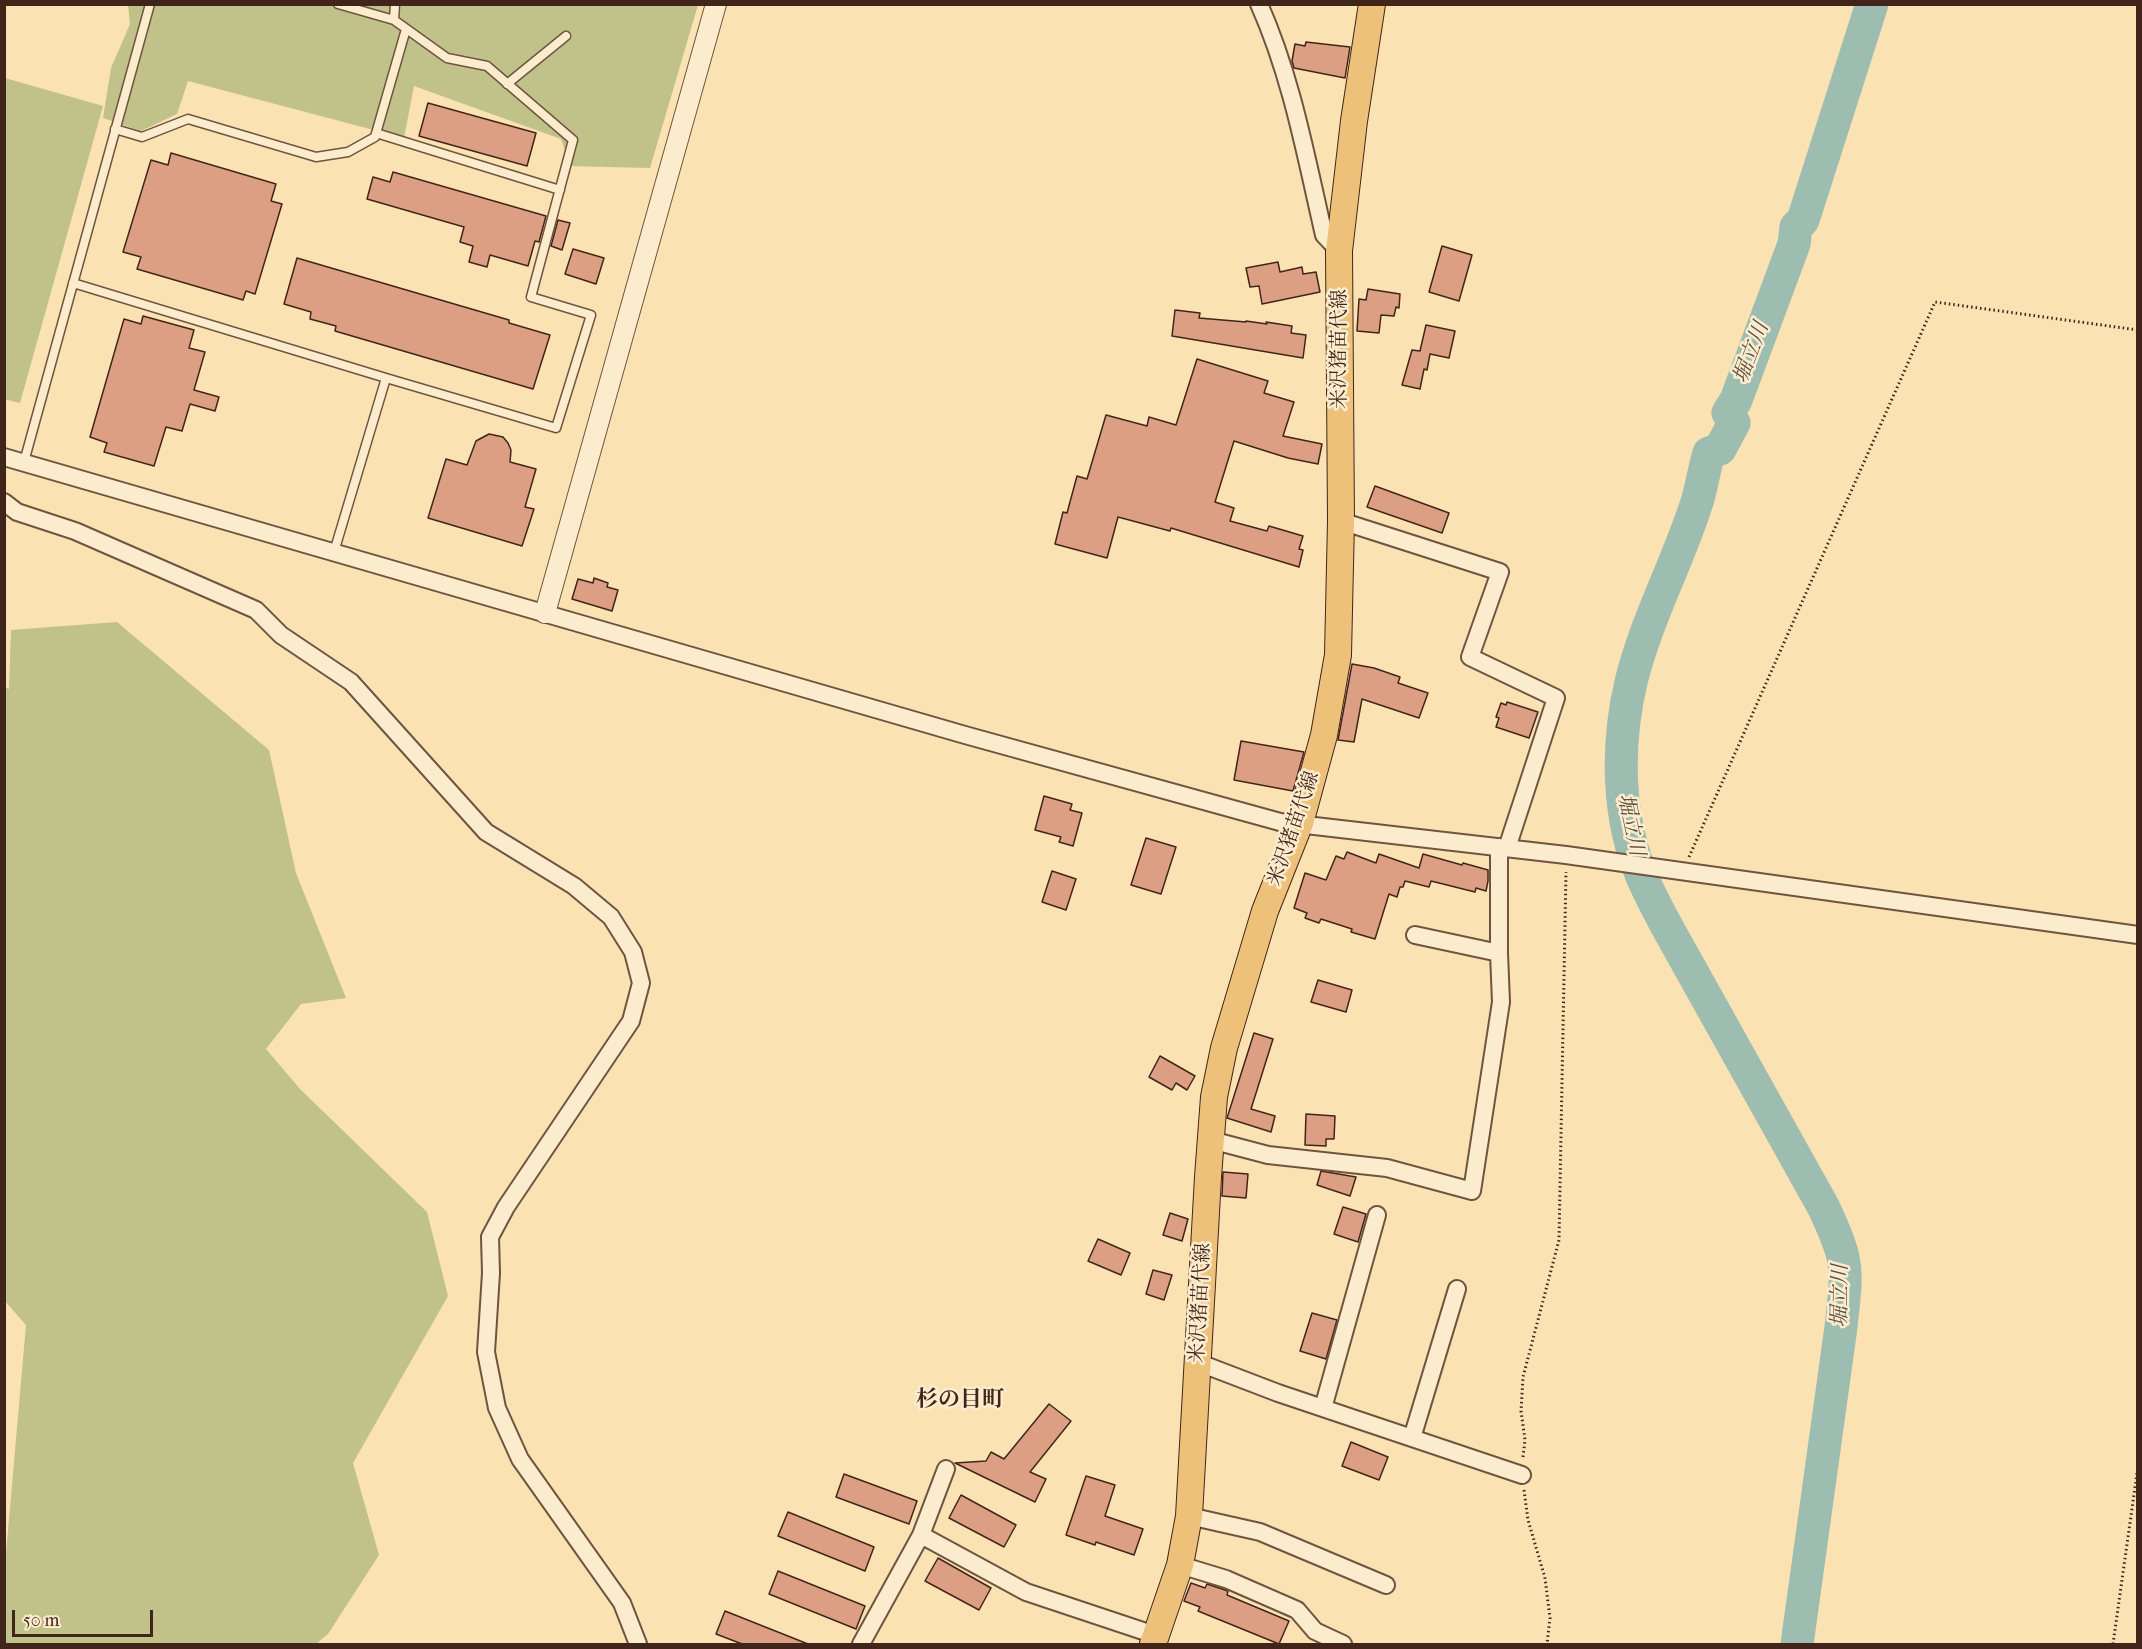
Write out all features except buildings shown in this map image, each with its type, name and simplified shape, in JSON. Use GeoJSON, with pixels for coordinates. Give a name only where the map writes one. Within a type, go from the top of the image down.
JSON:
{"type":"FeatureCollection","features":[{"type":"Feature","properties":{"kind":"main road","name":"米沢猪苗代線"},"geometry":{"type":"LineString","coordinates":[[1156,1640],[1180,1565],[1189,1515],[1214,1096],[1224,1048],[1265,911],[1300,823],[1324,735],[1338,655],[1341,521],[1339,251],[1354,121],[1372,4]]}},
{"type":"Feature","properties":{"kind":"street"},"geometry":{"type":"LineString","coordinates":[[545,613],[716,4]]}},
{"type":"Feature","properties":{"kind":"street"},"geometry":{"type":"LineString","coordinates":[[1259,4],[1290,86],[1324,235],[1339,251]]}},
{"type":"Feature","properties":{"kind":"street"},"geometry":{"type":"LineString","coordinates":[[4,457],[965,735],[1281,822],[1683,870],[2138,936]]}},
{"type":"Feature","properties":{"kind":"street"},"geometry":{"type":"LineString","coordinates":[[4,502],[17,512],[75,531],[256,610],[281,635],[351,682],[486,832],[574,886],[611,917],[633,952],[641,983],[631,1021],[506,1208],[490,1237],[491,1273],[486,1352],[497,1408],[520,1460],[622,1603],[638,1644]]}},
{"type":"Feature","properties":{"kind":"street"},"geometry":{"type":"LineString","coordinates":[[1211,1140],[1268,1155],[1387,1168],[1472,1191],[1501,1002],[1498,953],[1503,847],[1556,698],[1470,657],[1500,572],[1341,521]]}},
{"type":"Feature","properties":{"kind":"street"},"geometry":{"type":"LineString","coordinates":[[1415,935],[1498,953]]}},
{"type":"Feature","properties":{"kind":"street"},"geometry":{"type":"LineString","coordinates":[[1323,1408],[1377,1215]]}},
{"type":"Feature","properties":{"kind":"street"},"geometry":{"type":"LineString","coordinates":[[1412,1438],[1457,1289]]}},
{"type":"Feature","properties":{"kind":"street"},"geometry":{"type":"LineString","coordinates":[[1197,1362],[1323,1408],[1522,1475]]}},
{"type":"Feature","properties":{"kind":"street"},"geometry":{"type":"LineString","coordinates":[[861,1644],[921,1535],[945,1469]]}},
{"type":"Feature","properties":{"kind":"street"},"geometry":{"type":"LineString","coordinates":[[1189,1515],[1260,1532],[1386,1585]]}},
{"type":"Feature","properties":{"kind":"street"},"geometry":{"type":"LineString","coordinates":[[921,1535],[1026,1592],[1156,1640]]}},
{"type":"Feature","properties":{"kind":"street"},"geometry":{"type":"LineString","coordinates":[[1180,1565],[1226,1579],[1297,1610],[1315,1631],[1343,1644]]}},
{"type":"Feature","properties":{"kind":"lane"},"geometry":{"type":"LineString","coordinates":[[24,462],[150,4]]}},
{"type":"Feature","properties":{"kind":"lane"},"geometry":{"type":"LineString","coordinates":[[73,283],[556,428],[591,315],[531,297],[573,140],[487,66],[447,58],[394,20],[338,4]]}},
{"type":"Feature","properties":{"kind":"lane"},"geometry":{"type":"LineString","coordinates":[[394,20],[395,4]]}},
{"type":"Feature","properties":{"kind":"lane"},"geometry":{"type":"LineString","coordinates":[[115,129],[142,137],[188,119],[316,157],[348,152],[375,136],[406,29]]}},
{"type":"Feature","properties":{"kind":"lane"},"geometry":{"type":"LineString","coordinates":[[507,84],[566,36]]}},
{"type":"Feature","properties":{"kind":"lane"},"geometry":{"type":"LineString","coordinates":[[376,133],[560,190]]}},
{"type":"Feature","properties":{"kind":"lane"},"geometry":{"type":"LineString","coordinates":[[334,552],[386,378]]}},
{"type":"Feature","properties":{"kind":"path"},"geometry":{"type":"LineString","coordinates":[[1683,870],[1935,302],[2138,330]]}},
{"type":"Feature","properties":{"kind":"path"},"geometry":{"type":"LineString","coordinates":[[1547,1644],[1550,1618],[1545,1578],[1528,1520],[1522,1475],[1524,1440],[1521,1411],[1522,1377],[1559,1240],[1566,855]]}},
{"type":"Feature","properties":{"kind":"path"},"geometry":{"type":"LineString","coordinates":[[2113,1644],[2138,1466]]}},
{"type":"Feature","properties":{"kind":"green space"},"geometry":{"type":"Polygon","coordinates":[[[128,5],[698,5],[650,168],[570,166],[561,139],[414,86],[404,138],[188,81],[177,114],[141,131],[103,118],[111,68],[130,24],[128,5]]]}},
{"type":"Feature","properties":{"kind":"green space"},"geometry":{"type":"Polygon","coordinates":[[[5,78],[103,106],[20,403],[4,399],[5,78]]]}},
{"type":"Feature","properties":{"kind":"green space"},"geometry":{"type":"Polygon","coordinates":[[[117,622],[269,750],[296,873],[346,998],[301,1004],[266,1049],[300,1089],[427,1212],[448,1296],[353,1463],[379,1555],[328,1634],[316,1644],[5,1644],[5,1565],[26,1325],[4,1300],[5,687],[9,689],[11,630],[117,622]]]}},
{"type":"Feature","properties":{"kind":"waterway","name":"堀立川"},"geometry":{"type":"LineString","coordinates":[[1797,1644],[1841,1327],[1845,1283],[1843,1257],[1824,1208],[1666,925],[1643,879],[1628,831],[1621,756],[1626,706],[1637,659],[1699,496],[1709,453],[1720,449],[1734,423],[1728,413],[1736,400],[1794,244],[1796,227],[1803,220],[1872,4]]}},
{"type":"Feature","properties":{"kind":"district","name":"杉の目町"},"geometry":{"type":"Point","coordinates":[960,1401]}}]}
